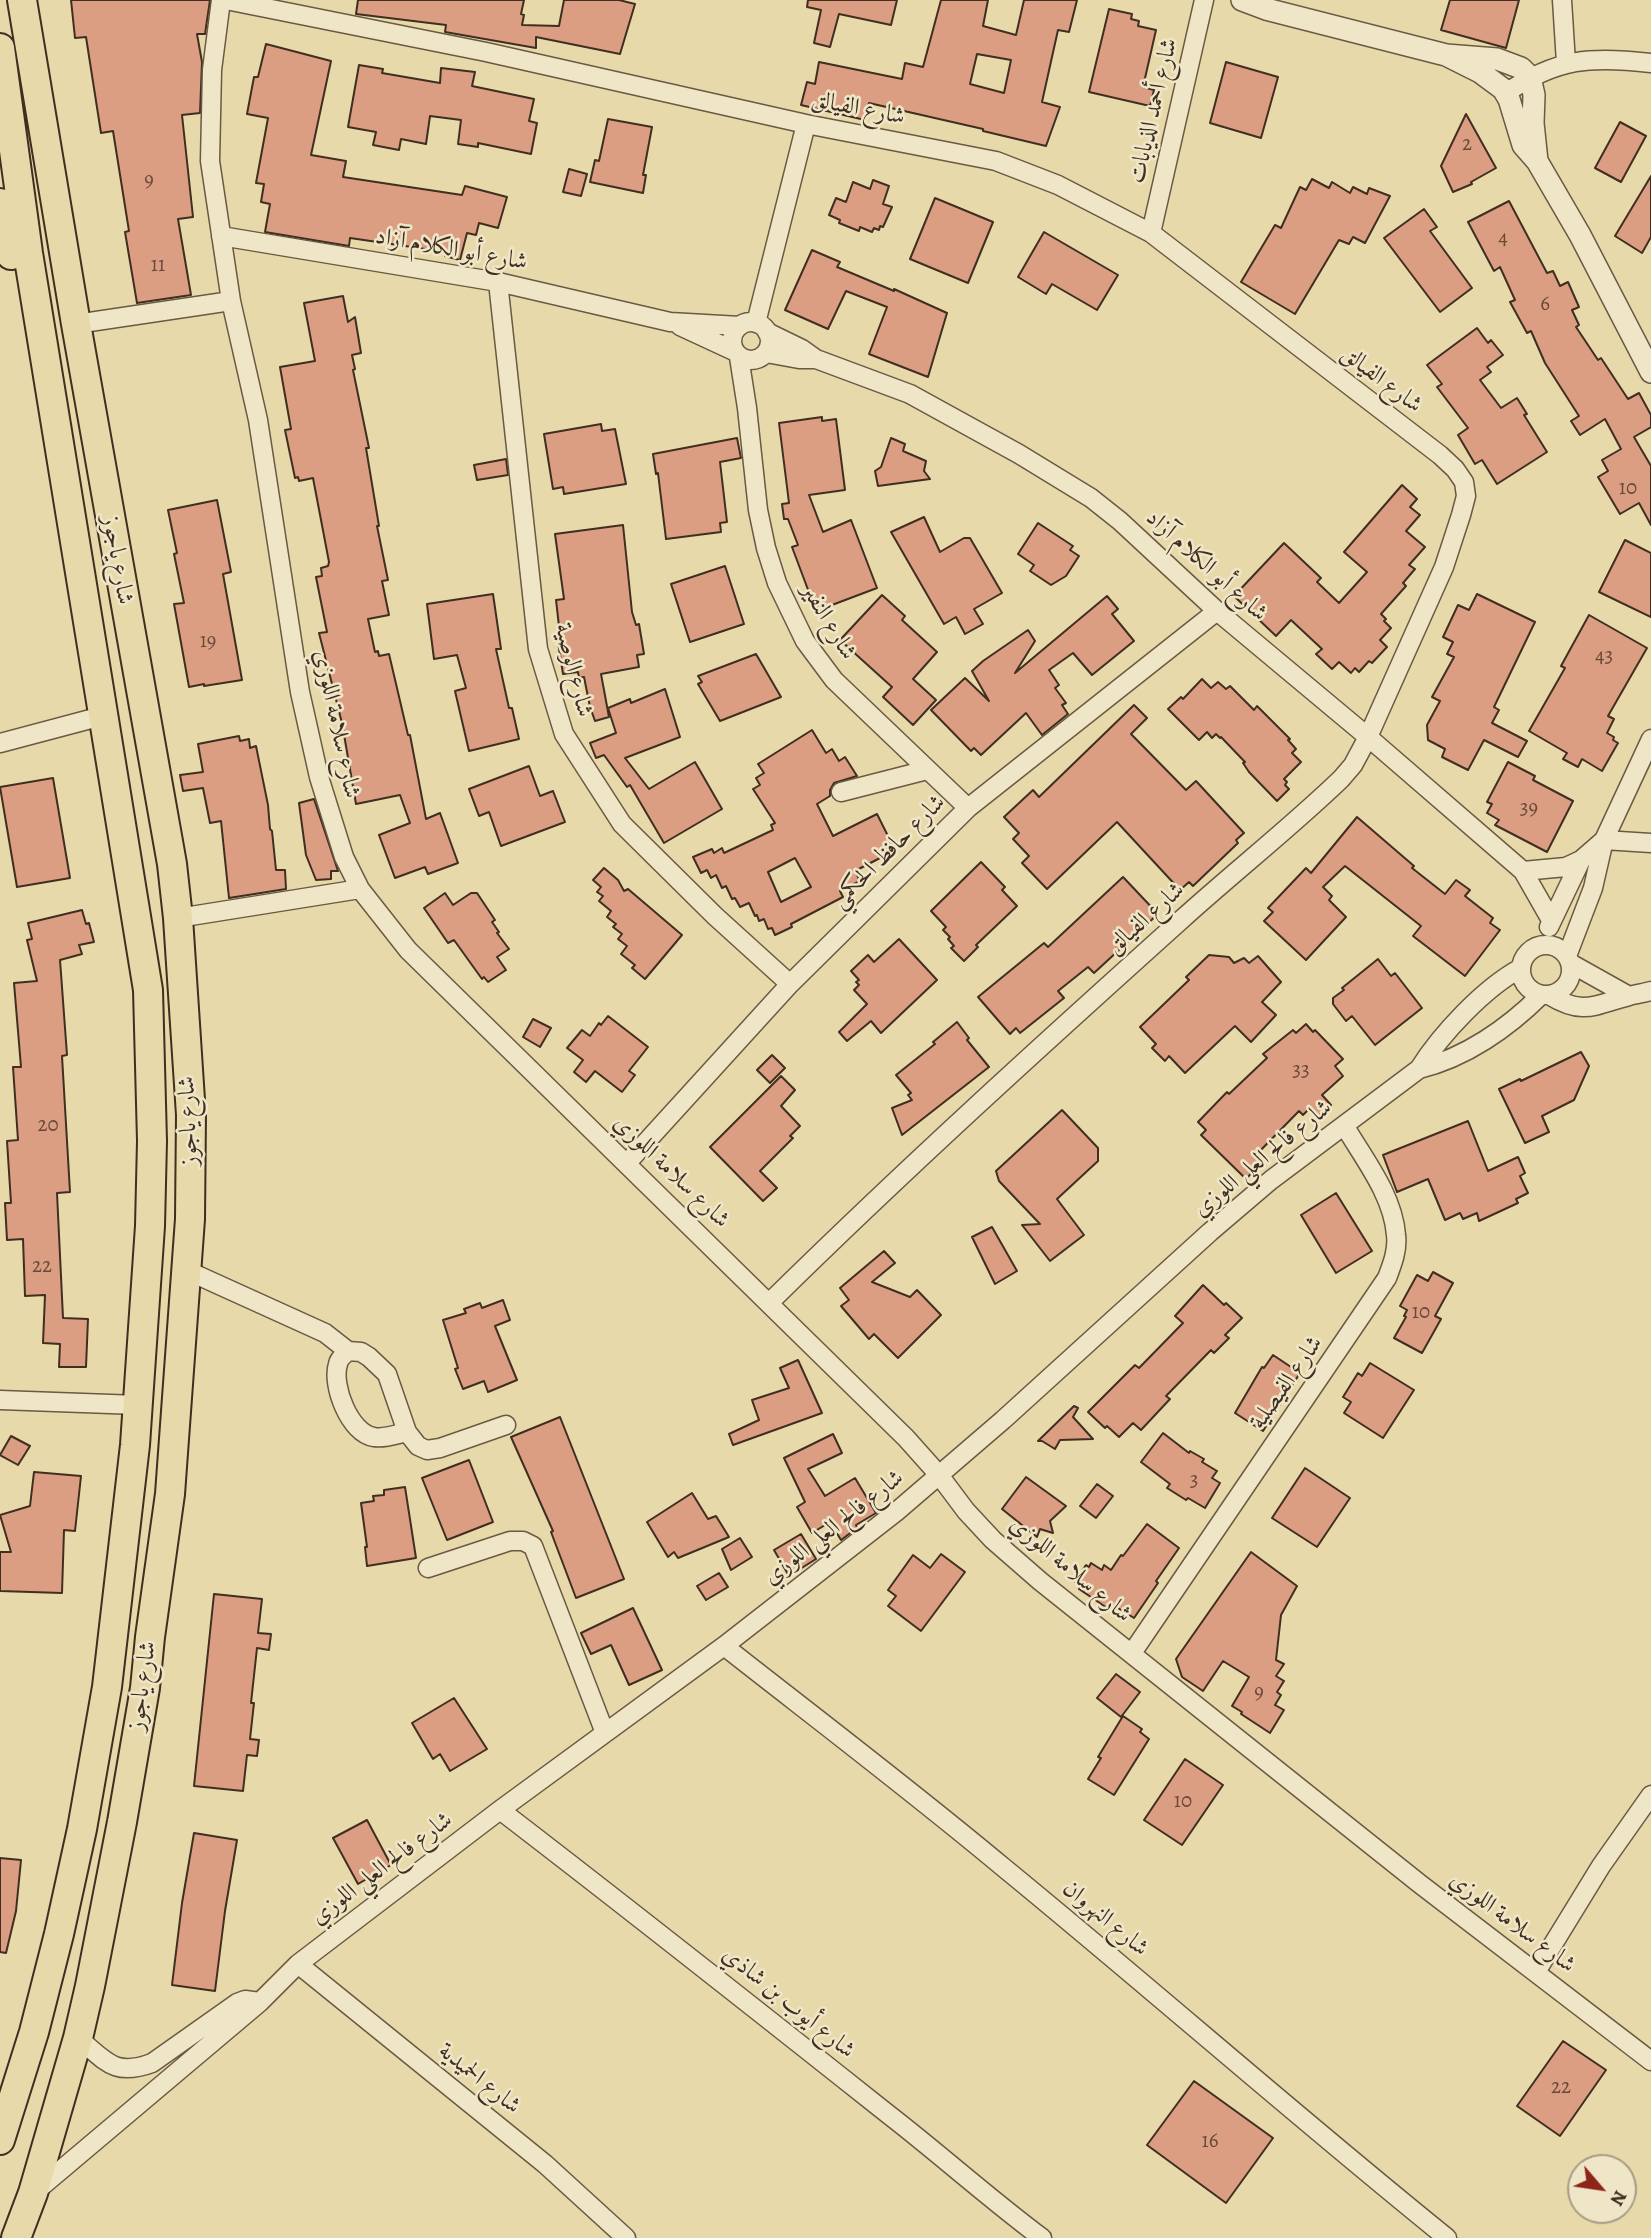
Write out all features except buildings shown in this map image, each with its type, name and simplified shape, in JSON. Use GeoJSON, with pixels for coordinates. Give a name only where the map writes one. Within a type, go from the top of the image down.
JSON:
{"type":"FeatureCollection","features":[{"type":"Feature","properties":{"kind":"main road","name":"شارع ياجوز"},"geometry":{"type":"LineString","coordinates":[[16,2238],[33,2193],[78,2038],[122,1822],[145,1688],[170,1493],[190,1219],[191,1115],[172,864],[76,324],[22,0]]}},
{"type":"Feature","properties":{"kind":"main road","name":"شارع ياجوز"},"geometry":{"type":"LineString","coordinates":[[0,48],[28,253],[148,990],[152,1141],[150,1226],[138,1405],[107,1687],[82,1829],[59,1934],[34,2032],[0,2140]]}},
{"type":"Feature","properties":{"kind":"main road"},"geometry":{"type":"LineString","coordinates":[[0,203],[32,381],[47,434],[60,451]]}},
{"type":"Feature","properties":{"kind":"street","name":"شارع الفيالق"},"geometry":{"type":"LineString","coordinates":[[224,0],[486,52],[806,124],[996,161],[1058,185],[1151,233],[1440,455],[1464,482],[1466,496],[1444,567],[1353,765],[1335,785],[1043,1045],[769,1303]]}},
{"type":"Feature","properties":{"kind":"street","name":"شارع سلامة اللوزي"},"geometry":{"type":"LineString","coordinates":[[224,0],[212,70],[210,161],[221,236],[231,301],[258,420],[300,692],[319,777],[344,856],[360,889],[408,950],[849,1380],[939,1475],[965,1511],[993,1540],[1040,1581],[1420,1884],[1651,2060]]}},
{"type":"Feature","properties":{"kind":"street","name":"شارع أحمد الذيابات"},"geometry":{"type":"LineString","coordinates":[[1151,233],[1204,0]]}},
{"type":"Feature","properties":{"kind":"street"},"geometry":{"type":"LineString","coordinates":[[1242,0],[1266,9],[1446,55],[1497,59],[1521,68],[1529,75],[1534,94],[1533,124],[1537,160]]}},
{"type":"Feature","properties":{"kind":"street"},"geometry":{"type":"LineString","coordinates":[[1562,0],[1566,63]]}},
{"type":"Feature","properties":{"kind":"street"},"geometry":{"type":"LineString","coordinates":[[1446,55],[1495,81],[1506,93],[1524,145],[1537,160],[1580,235],[1651,372]]}},
{"type":"Feature","properties":{"kind":"street"},"geometry":{"type":"LineString","coordinates":[[1506,93],[1529,75],[1566,63],[1601,58],[1651,64]]}},
{"type":"Feature","properties":{"kind":"street"},"geometry":{"type":"LineString","coordinates":[[754,327],[806,124]]}},
{"type":"Feature","properties":{"kind":"street","name":"شارع أبو الكلام آزاد"},"geometry":{"type":"LineString","coordinates":[[221,236],[498,282],[670,322],[754,327],[802,349],[816,359],[910,394],[1019,454],[1091,498],[1120,521],[1217,611],[1523,871],[1551,920]]}},
{"type":"Feature","properties":{"kind":"street","name":"شارع الوصية"},"geometry":{"type":"LineString","coordinates":[[498,282],[538,649],[564,734],[622,824],[715,916],[790,984]]}},
{"type":"Feature","properties":{"kind":"street"},"geometry":{"type":"LineString","coordinates":[[76,324],[231,301]]}},
{"type":"Feature","properties":{"kind":"street","name":"شارع أبو الكلام آزاد"},"geometry":{"type":"LineString","coordinates":[[670,322],[737,354]]}},
{"type":"Feature","properties":{"kind":"street"},"geometry":{"type":"LineString","coordinates":[[754,327],[770,339],[763,355],[746,360],[737,354],[732,337],[754,327]]}},
{"type":"Feature","properties":{"kind":"street","name":"شارع النفير"},"geometry":{"type":"LineString","coordinates":[[737,354],[766,548],[777,583],[799,630],[834,680],[968,808]]}},
{"type":"Feature","properties":{"kind":"street","name":"شارع أبو الكلام آزاد"},"geometry":{"type":"LineString","coordinates":[[763,355],[816,359]]}},
{"type":"Feature","properties":{"kind":"street","name":"شارع النفير"},"geometry":{"type":"LineString","coordinates":[[747,408],[763,355]]}},
{"type":"Feature","properties":{"kind":"street","name":"شارع حافظ الحكمي"},"geometry":{"type":"LineString","coordinates":[[627,1163],[790,984],[968,808],[1217,611]]}},
{"type":"Feature","properties":{"kind":"street"},"geometry":{"type":"LineString","coordinates":[[0,743],[102,716]]}},
{"type":"Feature","properties":{"kind":"street"},"geometry":{"type":"LineString","coordinates":[[1545,995],[1563,989],[1569,981],[1569,960],[1593,888],[1604,840],[1651,739]]}},
{"type":"Feature","properties":{"kind":"street"},"geometry":{"type":"LineString","coordinates":[[841,792],[928,770]]}},
{"type":"Feature","properties":{"kind":"street"},"geometry":{"type":"LineString","coordinates":[[1523,871],[1566,867],[1580,860],[1604,840],[1651,843]]}},
{"type":"Feature","properties":{"kind":"street"},"geometry":{"type":"LineString","coordinates":[[1542,946],[1551,920],[1580,860]]}},
{"type":"Feature","properties":{"kind":"street"},"geometry":{"type":"LineString","coordinates":[[177,918],[360,889]]}},
{"type":"Feature","properties":{"kind":"street"},"geometry":{"type":"LineString","coordinates":[[1629,996],[1569,960],[1554,946],[1542,946],[1529,951],[1521,968],[1526,986],[1570,1005],[1585,1008],[1651,991]]}},
{"type":"Feature","properties":{"kind":"street","name":"شارع فالح العلي اللوزي"},"geometry":{"type":"LineString","coordinates":[[33,2193],[260,2001],[298,1964],[500,1810],[724,1646],[896,1512],[1271,1180],[1419,1069],[1433,1046],[1453,1026],[1506,976],[1521,968]]}},
{"type":"Feature","properties":{"kind":"street","name":"شارع فالح العلي اللوزي"},"geometry":{"type":"LineString","coordinates":[[1419,1069],[1443,1063],[1476,1045],[1522,1015],[1545,995]]}},
{"type":"Feature","properties":{"kind":"street","name":"شارع الفيصلية"},"geometry":{"type":"LineString","coordinates":[[1132,1653],[1387,1278],[1394,1260],[1397,1236],[1391,1210],[1384,1193],[1343,1125]]}},
{"type":"Feature","properties":{"kind":"street"},"geometry":{"type":"LineString","coordinates":[[187,1270],[325,1333],[348,1351]]}},
{"type":"Feature","properties":{"kind":"street"},"geometry":{"type":"LineString","coordinates":[[407,1432],[375,1437],[364,1434],[356,1427],[340,1394],[337,1377],[338,1364],[348,1351],[355,1350],[369,1357],[387,1374],[407,1432],[418,1446],[427,1450],[440,1448],[506,1425]]}},
{"type":"Feature","properties":{"kind":"street"},"geometry":{"type":"LineString","coordinates":[[0,1400],[138,1405]]}},
{"type":"Feature","properties":{"kind":"street"},"geometry":{"type":"LineString","coordinates":[[428,1568],[510,1541],[523,1541],[533,1546],[605,1733]]}},
{"type":"Feature","properties":{"kind":"street","name":"شارع النهروان"},"geometry":{"type":"LineString","coordinates":[[724,1646],[1000,1863],[1272,2095],[1447,2238]]}},
{"type":"Feature","properties":{"kind":"street"},"geometry":{"type":"LineString","coordinates":[[1536,1972],[1601,1866],[1651,1795]]}},
{"type":"Feature","properties":{"kind":"street","name":"شارع أيوب بن شاذي"},"geometry":{"type":"LineString","coordinates":[[500,1810],[701,1965],[1042,2238]]}},
{"type":"Feature","properties":{"kind":"street","name":"شارع الحميدية"},"geometry":{"type":"LineString","coordinates":[[298,1964],[545,2164],[626,2238]]}},
{"type":"Feature","properties":{"kind":"street","name":"شارع فالح العلي اللوزي"},"geometry":{"type":"LineString","coordinates":[[78,2038],[103,2059],[127,2070],[152,2063],[237,2003],[245,2000],[260,2001]]}}]}
